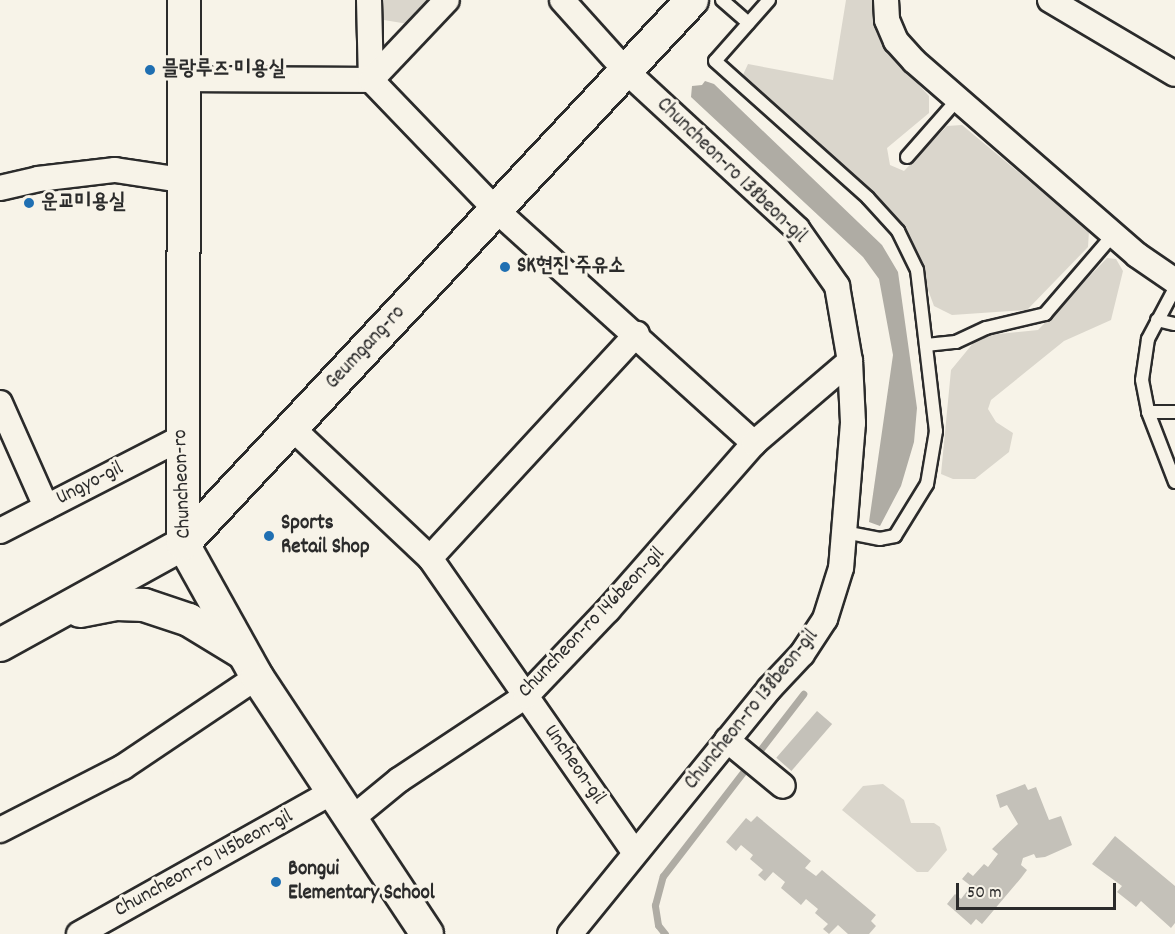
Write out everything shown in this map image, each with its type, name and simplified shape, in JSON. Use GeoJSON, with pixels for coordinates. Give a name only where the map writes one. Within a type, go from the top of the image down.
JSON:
{"type":"FeatureCollection","features":[{"type":"Feature","properties":{"kind":"street","name":"Chuncheon-ro"},"geometry":{"type":"LineString","coordinates":[[184,0],[181,438],[183,544],[250,666],[330,793],[427,934]]}},
{"type":"Feature","properties":{"kind":"street"},"geometry":{"type":"LineString","coordinates":[[369,0],[371,80],[496,210],[636,334],[754,443]]}},
{"type":"Feature","properties":{"kind":"street"},"geometry":{"type":"LineString","coordinates":[[182,79],[371,80],[447,0]]}},
{"type":"Feature","properties":{"kind":"street","name":"Chuncheon-ro 138beon-gil"},"geometry":{"type":"LineString","coordinates":[[562,0],[626,71],[797,229],[837,286],[850,361],[853,423],[841,568],[825,619],[802,654],[727,740],[570,934]]}},
{"type":"Feature","properties":{"kind":"street","name":"Geumgang-ro"},"geometry":{"type":"LineString","coordinates":[[0,645],[62,614],[183,544],[693,0]]}},
{"type":"Feature","properties":{"kind":"street"},"geometry":{"type":"LineString","coordinates":[[886,0],[887,20],[896,41],[957,100],[1113,235],[1175,281]]}},
{"type":"Feature","properties":{"kind":"street"},"geometry":{"type":"LineString","coordinates":[[1050,0],[1082,8],[1175,74]]}},
{"type":"Feature","properties":{"kind":"street"},"geometry":{"type":"LineString","coordinates":[[0,188],[38,179],[115,170],[182,180]]}},
{"type":"Feature","properties":{"kind":"street"},"geometry":{"type":"LineString","coordinates":[[430,558],[636,334]]}},
{"type":"Feature","properties":{"kind":"street","name":"Chuncheon-ro 146beon-gil"},"geometry":{"type":"LineString","coordinates":[[349,821],[399,780],[526,696],[608,610],[754,443],[850,361]]}},
{"type":"Feature","properties":{"kind":"street"},"geometry":{"type":"LineString","coordinates":[[0,403],[46,507]]}},
{"type":"Feature","properties":{"kind":"street","name":"Uncheon-gil"},"geometry":{"type":"LineString","coordinates":[[292,428],[430,558],[635,853]]}},
{"type":"Feature","properties":{"kind":"street","name":"Ungyo-gil"},"geometry":{"type":"LineString","coordinates":[[0,531],[181,438]]}},
{"type":"Feature","properties":{"kind":"street"},"geometry":{"type":"LineString","coordinates":[[0,830],[123,767],[250,666],[189,621],[144,605],[117,604],[62,614]]}},
{"type":"Feature","properties":{"kind":"street"},"geometry":{"type":"LineString","coordinates":[[727,740],[783,786]]}},
{"type":"Feature","properties":{"kind":"street","name":"Chuncheon-ro 145beon-gil"},"geometry":{"type":"LineString","coordinates":[[78,934],[330,793]]}},
{"type":"Feature","properties":{"kind":"lane"},"geometry":{"type":"LineString","coordinates":[[722,0],[748,23]]}},
{"type":"Feature","properties":{"kind":"lane"},"geometry":{"type":"LineString","coordinates":[[769,0],[715,61],[868,198],[898,231],[917,270],[936,431],[927,484],[894,536],[880,539],[844,532]]}},
{"type":"Feature","properties":{"kind":"lane"},"geometry":{"type":"LineString","coordinates":[[907,157],[957,100]]}},
{"type":"Feature","properties":{"kind":"lane"},"geometry":{"type":"LineString","coordinates":[[926,345],[956,342],[986,328],[1045,314],[1113,235]]}},
{"type":"Feature","properties":{"kind":"lane"},"geometry":{"type":"LineString","coordinates":[[1175,288],[1148,339],[1142,380],[1148,412],[1175,482]]}},
{"type":"Feature","properties":{"kind":"lane"},"geometry":{"type":"LineString","coordinates":[[1157,320],[1175,324]]}},
{"type":"Feature","properties":{"kind":"lane"},"geometry":{"type":"LineString","coordinates":[[1148,412],[1175,412]]}},
{"type":"Feature","properties":{"kind":"shaded area"},"geometry":{"type":"Polygon","coordinates":[[[378,0],[432,0],[408,24],[378,19],[378,0]]]}},
{"type":"Feature","properties":{"kind":"shaded area"},"geometry":{"type":"Polygon","coordinates":[[[846,0],[874,0],[881,43],[929,96],[929,113],[887,148],[890,165],[904,171],[947,126],[962,125],[1089,231],[1088,247],[1027,310],[952,315],[934,306],[905,228],[742,77],[748,64],[833,80],[846,0]]]}},
{"type":"Feature","properties":{"kind":"shaded area"},"geometry":{"type":"Polygon","coordinates":[[[705,81],[714,84],[882,245],[898,272],[917,408],[914,442],[901,486],[880,526],[869,522],[893,355],[879,279],[863,257],[691,97],[692,86],[702,85],[705,81]]]}},
{"type":"Feature","properties":{"kind":"shaded area"},"geometry":{"type":"Polygon","coordinates":[[[1107,258],[1116,259],[1123,271],[1111,320],[1064,341],[991,400],[988,409],[996,422],[1013,433],[1009,452],[975,479],[953,479],[941,474],[951,370],[979,336],[1038,330],[1107,258]]]}},
{"type":"Feature","properties":{"kind":"shaded area"},"geometry":{"type":"Polygon","coordinates":[[[883,784],[904,800],[911,823],[934,823],[940,827],[947,850],[928,872],[917,872],[842,810],[863,786],[883,784]]]}},
{"type":"Feature","properties":{"kind":"building"},"geometry":{"type":"Polygon","coordinates":[[[817,711],[832,724],[791,771],[776,758],[817,711]]]}},
{"type":"Feature","properties":{"kind":"building"},"geometry":{"type":"Polygon","coordinates":[[[1025,784],[1028,790],[1036,787],[1049,820],[1061,816],[1072,845],[1045,857],[1036,858],[1034,854],[1023,858],[1021,865],[1027,870],[1021,878],[982,924],[976,919],[971,925],[947,904],[955,894],[961,899],[971,886],[962,879],[968,872],[973,876],[984,864],[988,867],[998,854],[992,849],[1018,824],[1007,805],[1000,808],[996,795],[1025,784]]]}},
{"type":"Feature","properties":{"kind":"building"},"geometry":{"type":"Polygon","coordinates":[[[757,816],[811,861],[805,868],[816,876],[822,870],[876,915],[871,921],[876,926],[869,934],[848,934],[838,925],[829,934],[823,929],[828,924],[815,913],[818,909],[806,899],[801,905],[781,888],[785,882],[773,872],[765,881],[758,875],[763,870],[750,859],[753,855],[741,845],[736,851],[726,842],[746,818],[751,822],[757,816]]]}},
{"type":"Feature","properties":{"kind":"building"},"geometry":{"type":"Polygon","coordinates":[[[1115,836],[1175,886],[1175,923],[1171,928],[1141,901],[1136,907],[1117,892],[1122,886],[1092,864],[1115,836]]]}},
{"type":"Feature","properties":{"kind":"waterway"},"geometry":{"type":"LineString","coordinates":[[665,934],[658,925],[655,905],[663,876],[803,694]]}},
{"type":"Feature","properties":{"kind":"place","name":"믈랑루즈 미용실"},"geometry":{"type":"Point","coordinates":[150,70]}},
{"type":"Feature","properties":{"kind":"place","name":"운교미용실"},"geometry":{"type":"Point","coordinates":[29,203]}},
{"type":"Feature","properties":{"kind":"place","name":"SK현진 주유소"},"geometry":{"type":"Point","coordinates":[505,267]}},
{"type":"Feature","properties":{"kind":"place","name":"Sports Retail Shop"},"geometry":{"type":"Point","coordinates":[269,536]}},
{"type":"Feature","properties":{"kind":"place","name":"Bongui Elementary School"},"geometry":{"type":"Point","coordinates":[276,882]}}]}
